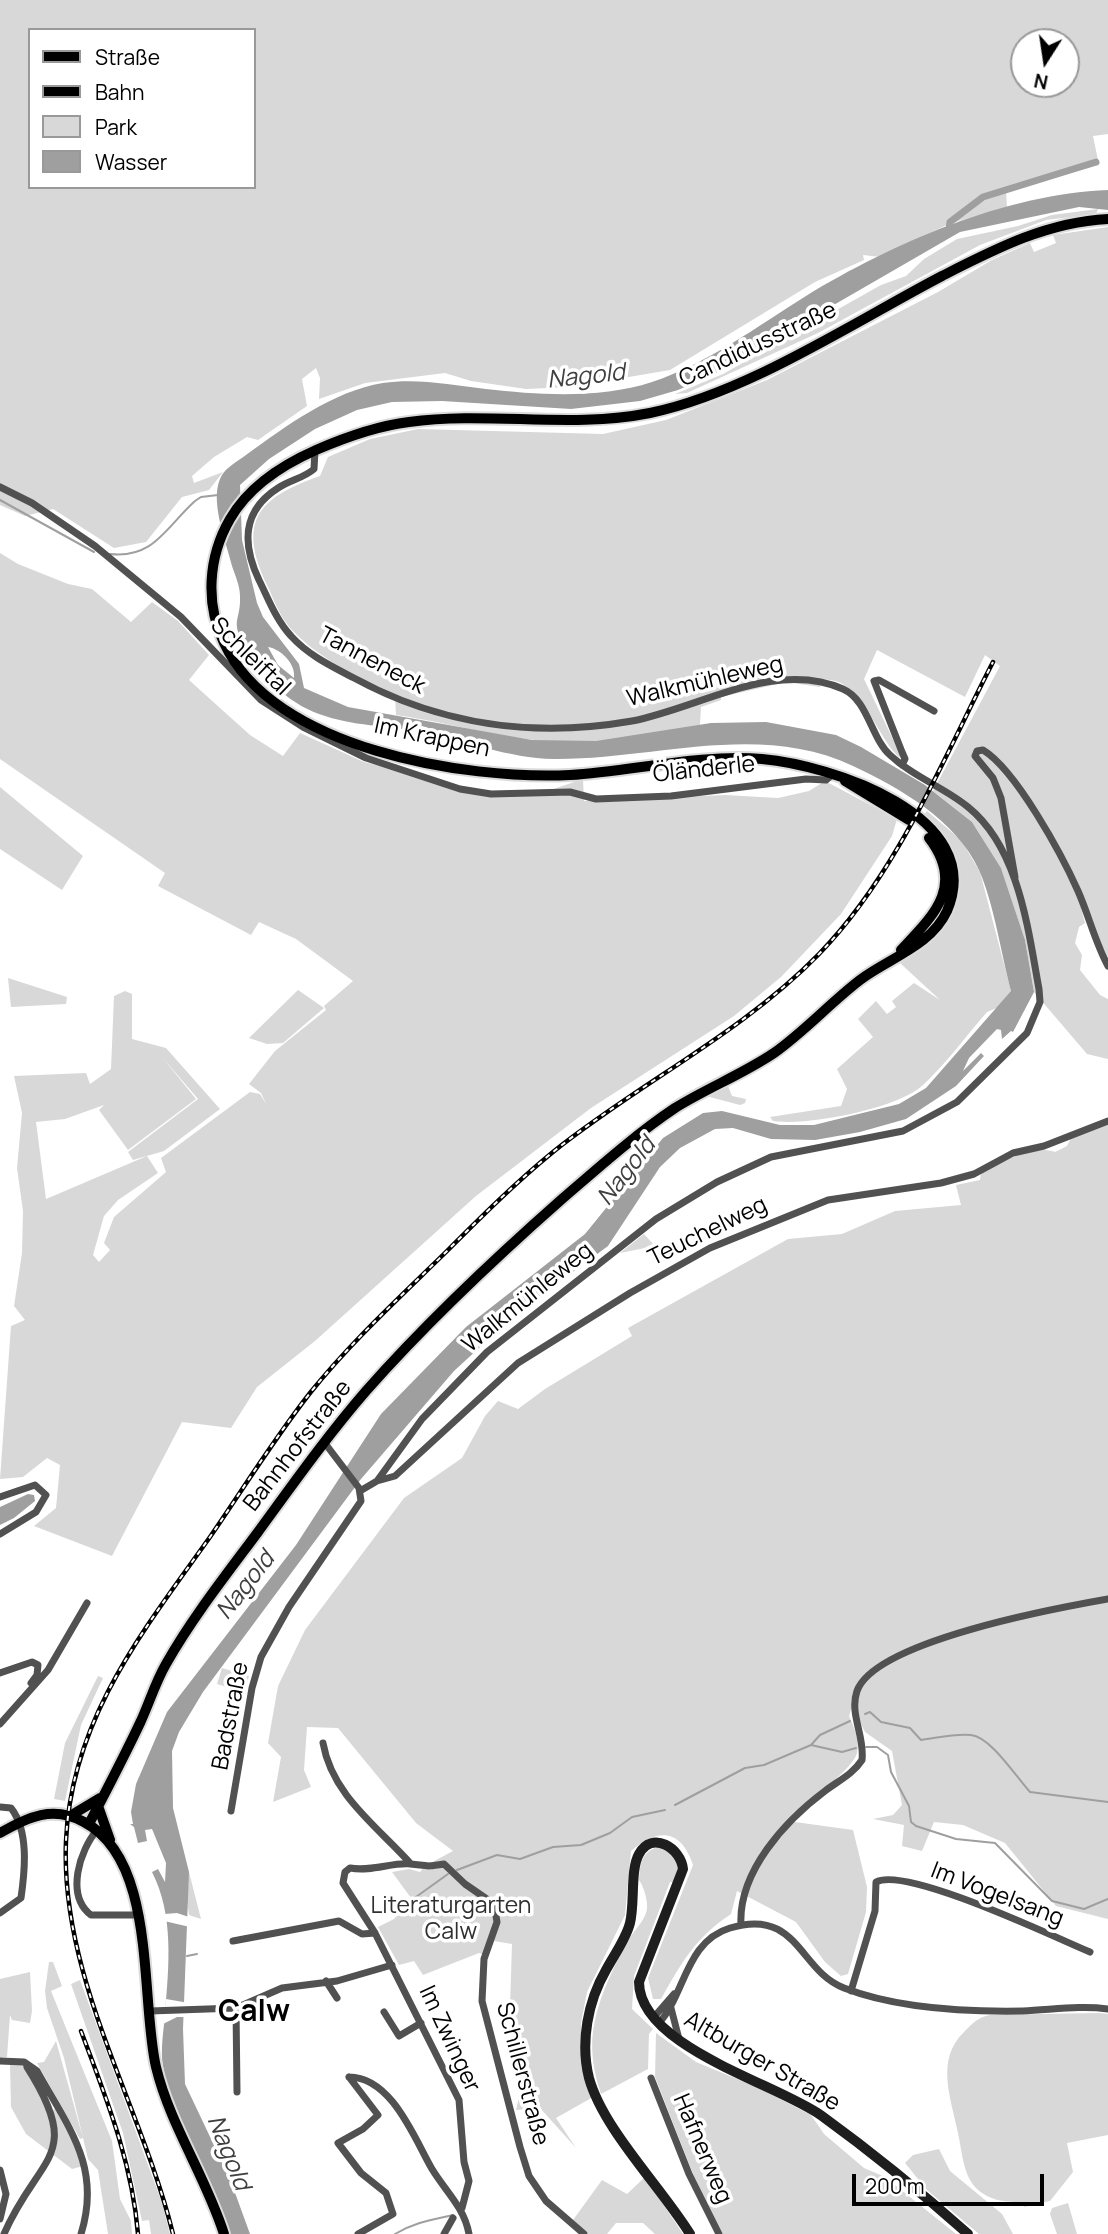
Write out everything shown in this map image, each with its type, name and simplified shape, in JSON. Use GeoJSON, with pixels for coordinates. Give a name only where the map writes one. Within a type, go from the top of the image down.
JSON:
{"type":"FeatureCollection","features":[{"type":"Feature","properties":{"kind":"main road","name":"Candidusstraße"},"geometry":{"type":"LineString","coordinates":[[253,489],[284,466],[315,450],[368,430],[407,422],[464,419],[591,420],[665,410],[711,394],[760,372],[1020,238],[1069,223],[1108,219]]}},
{"type":"Feature","properties":{"kind":"main road","name":"Im Krappen"},"geometry":{"type":"LineString","coordinates":[[253,489],[223,532],[214,562],[211,594],[225,646],[246,677],[274,702],[331,733],[393,755],[452,768],[513,774],[574,775],[695,760],[748,758],[791,762],[836,776],[914,823],[925,833],[939,855],[944,881],[939,906],[923,930],[895,957],[853,985],[775,1052],[704,1092]]}},
{"type":"Feature","properties":{"kind":"main road","name":"Bahnhofstraße"},"geometry":{"type":"LineString","coordinates":[[93,1827],[100,1802],[168,1660],[218,1585],[324,1442],[410,1344],[541,1219],[659,1120],[704,1092]]}},
{"type":"Feature","properties":{"kind":"main road"},"geometry":{"type":"LineString","coordinates":[[70,1816],[100,1802],[110,1841],[128,1871],[160,2081],[224,2234]]}},
{"type":"Feature","properties":{"kind":"main road"},"geometry":{"type":"LineString","coordinates":[[0,1833],[20,1820],[42,1813],[70,1816],[93,1827],[110,1841]]}},
{"type":"Feature","properties":{"kind":"street","name":"Tanneneck"},"geometry":{"type":"LineString","coordinates":[[315,450],[314,469],[278,487],[261,502],[253,511],[246,533],[256,572],[275,613],[291,636],[320,660],[417,708],[490,726],[583,727]]}},
{"type":"Feature","properties":{"kind":"street","name":"Schleiftal"},"geometry":{"type":"LineString","coordinates":[[0,487],[32,503],[95,546],[181,617],[261,700],[303,727],[366,758],[460,789],[491,794],[570,792]]}},
{"type":"Feature","properties":{"kind":"street","name":"Walkmühleweg"},"geometry":{"type":"LineString","coordinates":[[360,1490],[377,1481],[422,1419],[487,1352],[665,1212],[771,1157],[903,1131],[965,1096],[1027,1033],[1040,1002],[1030,940],[1014,880],[996,838],[967,805],[887,753],[858,704],[846,691],[804,679],[787,680],[717,695],[634,720],[583,727]]}},
{"type":"Feature","properties":{"kind":"street"},"geometry":{"type":"LineString","coordinates":[[902,765],[905,759],[874,681],[879,680],[891,685],[934,711]]}},
{"type":"Feature","properties":{"kind":"street"},"geometry":{"type":"LineString","coordinates":[[1014,880],[1001,798],[993,778],[975,755],[977,751],[983,750],[999,764],[1047,833],[1078,891],[1108,966]]}},
{"type":"Feature","properties":{"kind":"street"},"geometry":{"type":"LineString","coordinates":[[570,792],[574,775]]}},
{"type":"Feature","properties":{"kind":"street","name":"Öländerle"},"geometry":{"type":"LineString","coordinates":[[570,792],[596,799],[671,796],[806,779],[826,780],[836,776]]}},
{"type":"Feature","properties":{"kind":"street","name":"Teuchelweg"},"geometry":{"type":"LineString","coordinates":[[377,1481],[395,1476],[518,1363],[630,1293],[710,1248],[828,1200],[927,1185],[974,1174],[1013,1153],[1044,1146],[1108,1121]]}},
{"type":"Feature","properties":{"kind":"street"},"geometry":{"type":"LineString","coordinates":[[324,1442],[360,1490]]}},
{"type":"Feature","properties":{"kind":"street"},"geometry":{"type":"LineString","coordinates":[[0,1497],[35,1485],[44,1490],[46,1495],[36,1512],[0,1534]]}},
{"type":"Feature","properties":{"kind":"street","name":"Badstraße"},"geometry":{"type":"LineString","coordinates":[[231,1811],[252,1688],[261,1657],[289,1607],[359,1506],[360,1490]]}},
{"type":"Feature","properties":{"kind":"street"},"geometry":{"type":"LineString","coordinates":[[741,1925],[742,1903],[749,1880],[774,1841],[799,1813],[847,1776],[862,1760],[861,1731],[854,1704],[857,1692],[877,1666],[939,1639],[1052,1609],[1108,1599]]}},
{"type":"Feature","properties":{"kind":"street"},"geometry":{"type":"LineString","coordinates":[[0,1724],[48,1670],[87,1603]]}},
{"type":"Feature","properties":{"kind":"street"},"geometry":{"type":"LineString","coordinates":[[0,1673],[32,1661],[38,1665],[37,1675],[18,1699],[19,1704]]}},
{"type":"Feature","properties":{"kind":"street"},"geometry":{"type":"LineString","coordinates":[[323,1743],[327,1763],[340,1789],[411,1864]]}},
{"type":"Feature","properties":{"kind":"street"},"geometry":{"type":"LineString","coordinates":[[0,1807],[11,1808],[20,1820],[21,1898],[0,1913]]}},
{"type":"Feature","properties":{"kind":"street"},"geometry":{"type":"LineString","coordinates":[[93,1827],[79,1861],[83,1905],[91,1914],[136,1914]]}},
{"type":"Feature","properties":{"kind":"street","name":"Altburger Straße"},"geometry":{"type":"LineString","coordinates":[[690,2234],[602,2109],[589,2078],[586,2051],[588,2022],[596,1989],[629,1926],[637,1857],[647,1846],[658,1843],[679,1853],[683,1869],[639,1982],[642,2001],[656,2020],[680,2040],[712,2060],[806,2105],[965,2231]]}},
{"type":"Feature","properties":{"kind":"street","name":"Schillerstraße"},"geometry":{"type":"LineString","coordinates":[[411,1864],[428,1868],[444,1864],[454,1870],[465,1884],[494,1904],[497,1922],[484,1959],[482,2001],[520,2147],[529,2176],[546,2200],[584,2234]]}},
{"type":"Feature","properties":{"kind":"street","name":"Im Zwinger"},"geometry":{"type":"LineString","coordinates":[[411,1864],[371,1870],[350,1868],[345,1872],[343,1883],[376,1933],[459,2100],[464,2162],[469,2180],[462,2208]]}},
{"type":"Feature","properties":{"kind":"street","name":"Im Vogelsang"},"geometry":{"type":"LineString","coordinates":[[851,1991],[875,1911],[876,1882],[882,1879],[898,1880],[983,1906],[1090,1952]]}},
{"type":"Feature","properties":{"kind":"street"},"geometry":{"type":"LineString","coordinates":[[233,1941],[330,1922],[346,1923],[362,1934],[376,1933]]}},
{"type":"Feature","properties":{"kind":"street"},"geometry":{"type":"LineString","coordinates":[[656,2020],[701,1948],[726,1929],[741,1925],[767,1926],[779,1930],[802,1948],[828,1978],[851,1991],[881,1999],[939,2007],[1023,2011],[1108,2009]]}},
{"type":"Feature","properties":{"kind":"street"},"geometry":{"type":"LineString","coordinates":[[150,2011],[236,2008],[282,1988],[345,1979],[392,1965]]}},
{"type":"Feature","properties":{"kind":"street"},"geometry":{"type":"LineString","coordinates":[[326,1981],[337,1998]]}},
{"type":"Feature","properties":{"kind":"street"},"geometry":{"type":"LineString","coordinates":[[676,1991],[671,2008],[680,2040]]}},
{"type":"Feature","properties":{"kind":"street"},"geometry":{"type":"LineString","coordinates":[[236,2008],[237,2092]]}},
{"type":"Feature","properties":{"kind":"street"},"geometry":{"type":"LineString","coordinates":[[656,2020],[671,2008]]}},
{"type":"Feature","properties":{"kind":"street"},"geometry":{"type":"LineString","coordinates":[[384,2012],[399,2036],[421,2023]]}},
{"type":"Feature","properties":{"kind":"street"},"geometry":{"type":"LineString","coordinates":[[0,2061],[24,2062],[37,2071],[83,2156],[89,2187],[81,2234]]}},
{"type":"Feature","properties":{"kind":"street"},"geometry":{"type":"LineString","coordinates":[[4,2234],[20,2200],[52,2154],[56,2136],[50,2111],[24,2062]]}},
{"type":"Feature","properties":{"kind":"street"},"geometry":{"type":"LineString","coordinates":[[358,2234],[394,2214],[386,2193],[361,2173],[338,2143],[363,2129],[378,2115],[349,2077],[368,2083],[400,2110],[436,2175],[462,2208],[469,2234]]}},
{"type":"Feature","properties":{"kind":"street","name":"Hafnerweg"},"geometry":{"type":"LineString","coordinates":[[651,2078],[689,2174],[719,2234]]}},
{"type":"Feature","properties":{"kind":"street"},"geometry":{"type":"LineString","coordinates":[[0,2170],[6,2194],[0,2219]]}},
{"type":"Feature","properties":{"kind":"street"},"geometry":{"type":"LineString","coordinates":[[444,2234],[453,2218]]}},
{"type":"Feature","properties":{"kind":"green space"},"geometry":{"type":"Polygon","coordinates":[[[0,0],[1108,0],[1108,134],[1093,136],[1099,165],[1006,191],[1007,208],[951,223],[880,257],[863,255],[864,260],[815,282],[670,370],[570,387],[526,389],[471,381],[445,373],[365,383],[319,399],[320,378],[316,368],[302,379],[307,406],[258,440],[247,437],[214,457],[192,476],[194,483],[223,472],[209,490],[182,497],[146,542],[114,548],[53,509],[25,516],[0,505],[0,0]]]}},
{"type":"Feature","properties":{"kind":"green space"},"geometry":{"type":"Polygon","coordinates":[[[1098,209],[1096,214],[1046,220],[980,245],[818,333],[687,393],[675,394],[723,374],[881,285],[906,276],[924,259],[957,239],[1018,226],[1052,215],[1098,209]]]}},
{"type":"Feature","properties":{"kind":"green space"},"geometry":{"type":"Polygon","coordinates":[[[1108,227],[1108,957],[1080,904],[1085,923],[1079,927],[1075,943],[1082,955],[1080,970],[1100,995],[1108,999],[1108,1059],[1087,1054],[1034,992],[1025,940],[1001,868],[972,822],[933,791],[1000,666],[985,655],[965,697],[877,650],[864,679],[901,756],[899,757],[857,697],[836,681],[823,680],[820,687],[786,682],[721,697],[721,700],[701,707],[700,725],[631,738],[540,741],[396,715],[395,695],[329,660],[306,643],[290,628],[276,605],[254,546],[254,530],[258,516],[267,504],[281,494],[320,476],[328,457],[370,439],[418,429],[603,434],[666,420],[767,380],[938,292],[992,260],[1030,243],[1034,252],[1056,243],[1053,235],[1108,227]]]}},
{"type":"Feature","properties":{"kind":"green space"},"geometry":{"type":"Polygon","coordinates":[[[0,553],[18,564],[68,584],[92,589],[131,622],[152,602],[178,621],[209,655],[189,680],[250,735],[283,756],[300,733],[364,762],[482,791],[536,795],[583,779],[584,801],[725,795],[778,798],[809,791],[825,781],[897,819],[892,836],[841,914],[781,977],[734,1016],[591,1108],[476,1196],[315,1341],[257,1387],[231,1428],[182,1422],[112,1556],[34,1526],[56,1508],[60,1465],[47,1458],[23,1477],[0,1479],[11,1326],[25,1320],[14,1306],[22,1253],[23,1211],[17,1168],[22,1113],[14,1076],[86,1073],[90,1084],[111,1069],[114,996],[125,991],[132,994],[132,1039],[166,1048],[220,1109],[164,1151],[133,1160],[128,1152],[198,1099],[162,1057],[196,1099],[128,1150],[99,1110],[104,1105],[65,1119],[36,1122],[46,1199],[147,1156],[158,1173],[118,1200],[104,1216],[93,1255],[99,1262],[110,1250],[104,1243],[114,1217],[166,1172],[161,1158],[250,1092],[260,1094],[266,1104],[261,1093],[249,1084],[275,1051],[326,1010],[324,1006],[353,981],[296,939],[259,922],[251,935],[158,886],[165,873],[0,759],[0,553]]]}},
{"type":"Feature","properties":{"kind":"green space"},"geometry":{"type":"Polygon","coordinates":[[[0,787],[83,856],[62,890],[0,849],[0,787]]]}},
{"type":"Feature","properties":{"kind":"green space"},"geometry":{"type":"Polygon","coordinates":[[[927,811],[961,840],[980,872],[1011,991],[999,1007],[987,1012],[948,1059],[911,1094],[851,1114],[808,1121],[773,1121],[770,1117],[841,1106],[847,1089],[837,1069],[873,1037],[858,1019],[876,1001],[887,1014],[896,1007],[892,1001],[914,983],[940,1000],[900,963],[939,931],[951,913],[958,895],[960,876],[955,856],[943,836],[924,815],[927,811]]]}},
{"type":"Feature","properties":{"kind":"green space"},"geometry":{"type":"Polygon","coordinates":[[[8,978],[67,997],[66,1004],[11,1007],[8,978]]]}},
{"type":"Feature","properties":{"kind":"green space"},"geometry":{"type":"Polygon","coordinates":[[[298,990],[324,1008],[283,1043],[267,1044],[249,1038],[298,990]]]}},
{"type":"Feature","properties":{"kind":"green space"},"geometry":{"type":"Polygon","coordinates":[[[728,1086],[732,1096],[746,1099],[745,1103],[740,1105],[706,1096],[728,1086]]]}},
{"type":"Feature","properties":{"kind":"green space","name":"Literaturgarten Calw"},"geometry":{"type":"Polygon","coordinates":[[[1108,1118],[1108,1919],[1056,1906],[1005,1843],[963,1825],[934,1822],[922,1851],[902,1846],[904,1825],[873,1819],[893,1815],[902,1805],[892,1751],[865,1732],[852,1706],[849,1716],[858,1744],[854,1760],[789,1818],[795,1822],[853,1830],[867,1887],[866,1912],[848,1974],[841,1976],[825,1962],[796,1922],[737,1891],[731,1914],[708,1932],[690,1952],[661,1999],[653,1999],[648,1978],[693,1865],[682,1844],[675,1838],[659,1836],[641,1843],[631,1851],[625,1915],[587,1992],[581,2023],[581,2055],[593,2097],[556,2118],[576,2148],[540,2108],[516,2110],[525,2072],[510,2006],[512,1944],[494,1941],[500,1919],[494,1921],[484,1955],[479,1953],[423,1975],[414,1961],[399,1965],[378,1927],[394,1919],[411,1898],[392,1872],[409,1869],[420,1872],[425,1866],[453,1851],[416,1823],[338,1728],[307,1727],[304,1770],[311,1787],[273,1802],[281,1757],[268,1743],[278,1686],[305,1630],[404,1498],[462,1458],[485,1416],[498,1401],[518,1409],[545,1389],[632,1336],[628,1328],[788,1239],[842,1234],[895,1211],[961,1205],[956,1185],[980,1180],[981,1173],[1027,1152],[1055,1152],[1067,1146],[1074,1132],[1108,1118]]]}},
{"type":"Feature","properties":{"kind":"green space"},"geometry":{"type":"Polygon","coordinates":[[[644,1234],[655,1246],[620,1253],[644,1234]]]}},
{"type":"Feature","properties":{"kind":"green space"},"geometry":{"type":"Polygon","coordinates":[[[222,1668],[249,1676],[244,1692],[217,1684],[222,1668]]]}},
{"type":"Feature","properties":{"kind":"green space"},"geometry":{"type":"Polygon","coordinates":[[[98,1676],[103,1678],[81,1725],[65,1801],[54,1799],[65,1743],[98,1676]]]}},
{"type":"Feature","properties":{"kind":"green space"},"geometry":{"type":"Polygon","coordinates":[[[657,1847],[665,1848],[676,1856],[679,1870],[674,1882],[670,1882],[634,1976],[632,2009],[653,2029],[649,2034],[648,2069],[601,2094],[593,2058],[595,2020],[615,1966],[646,1913],[646,1898],[639,1880],[640,1869],[645,1856],[657,1847]]]}},
{"type":"Feature","properties":{"kind":"green space"},"geometry":{"type":"Polygon","coordinates":[[[189,1872],[201,1919],[189,1915],[186,1893],[189,1872]]]}},
{"type":"Feature","properties":{"kind":"green space"},"geometry":{"type":"Polygon","coordinates":[[[49,1962],[53,1962],[62,1986],[51,1991],[112,2141],[120,2199],[131,2221],[132,2234],[108,2234],[98,2170],[88,2159],[64,2058],[47,2008],[45,1991],[49,1962]]]}},
{"type":"Feature","properties":{"kind":"green space"},"geometry":{"type":"Polygon","coordinates":[[[30,1972],[30,2023],[12,2020],[10,2015],[7,2057],[0,2058],[0,1979],[30,1972]]]}},
{"type":"Feature","properties":{"kind":"green space"},"geometry":{"type":"Polygon","coordinates":[[[80,1980],[162,2203],[170,2234],[151,2234],[149,2220],[142,2221],[123,2133],[71,1984],[80,1980]]]}},
{"type":"Feature","properties":{"kind":"green space"},"geometry":{"type":"Polygon","coordinates":[[[1108,2014],[1108,2135],[1067,2143],[1073,2172],[1050,2201],[1024,2207],[1022,2202],[1007,2202],[986,2196],[968,2175],[949,2093],[948,2067],[955,2043],[976,2021],[990,2015],[1108,2014]]]}},
{"type":"Feature","properties":{"kind":"green space"},"geometry":{"type":"Polygon","coordinates":[[[656,2033],[696,2062],[759,2088],[811,2115],[824,2134],[864,2168],[885,2177],[956,2234],[723,2234],[693,2174],[655,2077],[656,2033]]]}},
{"type":"Feature","properties":{"kind":"green space"},"geometry":{"type":"Polygon","coordinates":[[[56,2041],[83,2138],[80,2139],[37,2063],[44,2062],[56,2041]]]}},
{"type":"Feature","properties":{"kind":"green space"},"geometry":{"type":"Polygon","coordinates":[[[23,2063],[49,2112],[55,2109],[80,2154],[83,2166],[72,2169],[26,2134],[11,2107],[10,2064],[23,2063]]]}},
{"type":"Feature","properties":{"kind":"green space"},"geometry":{"type":"Polygon","coordinates":[[[939,2149],[950,2171],[1002,2214],[1013,2234],[979,2234],[927,2190],[905,2163],[913,2155],[939,2149]]]}},
{"type":"Feature","properties":{"kind":"green space"},"geometry":{"type":"Polygon","coordinates":[[[645,2177],[683,2234],[655,2234],[643,2223],[616,2223],[607,2234],[589,2234],[573,2220],[602,2180],[627,2194],[645,2177]]]}},
{"type":"Feature","properties":{"kind":"green space"},"geometry":{"type":"Polygon","coordinates":[[[1068,2203],[1077,2234],[1057,2234],[1050,2214],[1052,2208],[1068,2203]]]}},
{"type":"Feature","properties":{"kind":"water"},"geometry":{"type":"Polygon","coordinates":[[[1108,190],[1108,210],[1079,207],[960,232],[716,373],[678,390],[640,401],[571,409],[442,401],[392,402],[357,410],[315,429],[269,459],[240,485],[242,540],[257,603],[263,617],[299,664],[304,688],[348,707],[532,740],[596,741],[711,723],[766,722],[836,735],[925,785],[972,822],[1001,868],[1025,940],[1034,992],[1013,1032],[1002,1039],[1001,1030],[997,1029],[969,1058],[963,1071],[981,1053],[984,1056],[956,1086],[906,1119],[860,1132],[815,1140],[771,1139],[733,1128],[715,1129],[680,1148],[660,1167],[608,1246],[516,1314],[454,1371],[361,1479],[203,1692],[179,1732],[172,1751],[173,1808],[189,1872],[183,2029],[185,2084],[230,2179],[250,2234],[230,2234],[183,2129],[163,2066],[162,2046],[168,1977],[167,1923],[159,1888],[152,1872],[158,1869],[165,1882],[166,1863],[152,1829],[145,1830],[147,1841],[138,1843],[134,1827],[130,1824],[133,1824],[131,1812],[136,1784],[167,1712],[296,1545],[381,1414],[466,1327],[585,1234],[663,1138],[703,1113],[722,1111],[780,1125],[814,1125],[899,1104],[926,1088],[1011,991],[989,898],[969,852],[941,821],[925,808],[889,784],[853,766],[817,753],[780,746],[743,744],[591,758],[537,758],[422,732],[344,721],[319,714],[296,703],[266,677],[250,657],[238,630],[239,588],[217,507],[218,484],[227,469],[277,433],[328,402],[364,387],[383,383],[422,382],[506,391],[569,394],[612,391],[652,382],[712,355],[840,276],[913,240],[990,211],[1069,194],[1108,190]],[[268,647],[278,665],[294,678],[290,663],[273,648],[268,647]]]}},
{"type":"Feature","properties":{"kind":"water"},"geometry":{"type":"Polygon","coordinates":[[[28,1494],[34,1495],[35,1501],[14,1518],[0,1525],[0,1507],[28,1494]]]}},
{"type":"Feature","properties":{"kind":"pier"},"geometry":{"type":"Polygon","coordinates":[[[177,1913],[192,1918],[190,1927],[164,1921],[165,1914],[177,1913]]]}},
{"type":"Feature","properties":{"kind":"pier"},"geometry":{"type":"Polygon","coordinates":[[[166,1999],[189,2003],[188,2017],[177,2017],[163,2024],[166,1999]]]}},
{"type":"Feature","properties":{"kind":"waterway"},"geometry":{"type":"LineString","coordinates":[[949,230],[950,222],[983,197],[1096,162]]}},
{"type":"Feature","properties":{"kind":"waterway"},"geometry":{"type":"LineString","coordinates":[[110,554],[125,554],[149,546],[195,501],[201,497],[218,495]]}},
{"type":"Feature","properties":{"kind":"waterway"},"geometry":{"type":"LineString","coordinates":[[0,500],[94,552]]}},
{"type":"Feature","properties":{"kind":"waterway"},"geometry":{"type":"LineString","coordinates":[[865,1714],[870,1712],[881,1722],[910,1728],[921,1740],[959,1735],[979,1737],[995,1750],[1030,1792],[1108,1802]]}},
{"type":"Feature","properties":{"kind":"waterway"},"geometry":{"type":"LineString","coordinates":[[675,1805],[745,1768],[764,1765],[811,1745],[820,1735],[850,1721]]}},
{"type":"Feature","properties":{"kind":"waterway"},"geometry":{"type":"LineString","coordinates":[[811,1745],[842,1752],[856,1748]]}},
{"type":"Feature","properties":{"kind":"waterway"},"geometry":{"type":"LineString","coordinates":[[866,1747],[877,1747],[888,1755],[891,1772],[909,1806],[911,1822],[916,1826],[956,1839],[995,1843],[1052,1901],[1084,1909],[1108,1899]]}},
{"type":"Feature","properties":{"kind":"waterway"},"geometry":{"type":"LineString","coordinates":[[457,1870],[497,1855],[520,1859],[553,1847],[581,1845],[610,1833],[632,1817],[665,1810]]}},
{"type":"Feature","properties":{"kind":"waterway"},"geometry":{"type":"LineString","coordinates":[[395,1912],[448,1874]]}},
{"type":"Feature","properties":{"kind":"waterway"},"geometry":{"type":"LineString","coordinates":[[187,1956],[197,1954]]}},
{"type":"Feature","properties":{"kind":"waterway"},"geometry":{"type":"LineString","coordinates":[[395,2234],[416,2224],[453,2215]]}},
{"type":"Feature","properties":{"kind":"railway"},"geometry":{"type":"LineString","coordinates":[[173,2234],[159,2185],[89,1991],[76,1942],[68,1892],[66,1841],[71,1797],[81,1756],[96,1716],[115,1679],[160,1607],[284,1428],[310,1393],[359,1338],[511,1188],[553,1152],[757,1009],[789,983],[847,923],[895,853],[993,662]]}},
{"type":"Feature","properties":{"kind":"railway"},"geometry":{"type":"LineString","coordinates":[[81,2031],[124,2155],[138,2234]]}},
{"type":"Feature","properties":{"kind":"district","name":"Calw"},"geometry":{"type":"Point","coordinates":[254,2013]}},
{"type":"Feature","properties":{"kind":"water label","name":"Nagold"},"geometry":{"type":"Point","coordinates":[586,377]}},
{"type":"Feature","properties":{"kind":"water label","name":"Nagold"},"geometry":{"type":"Point","coordinates":[627,1172]}},
{"type":"Feature","properties":{"kind":"water label","name":"Nagold"},"geometry":{"type":"Point","coordinates":[246,1586]}},
{"type":"Feature","properties":{"kind":"water label","name":"Nagold"},"geometry":{"type":"Point","coordinates":[228,2153]}}]}
